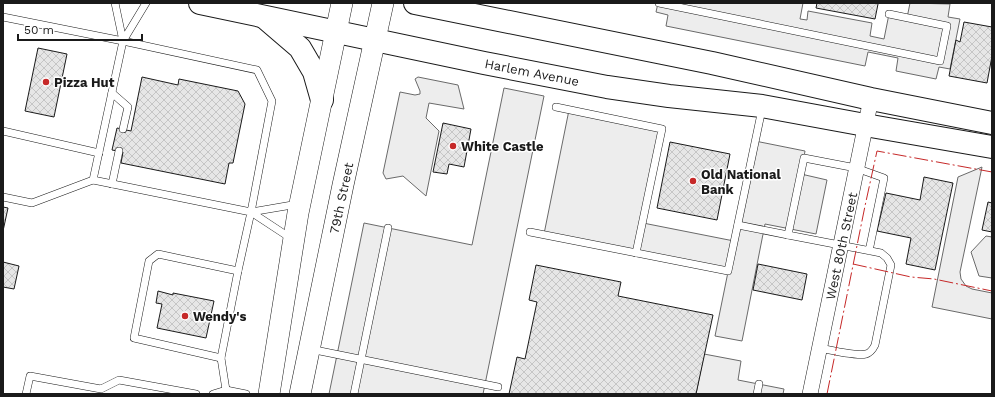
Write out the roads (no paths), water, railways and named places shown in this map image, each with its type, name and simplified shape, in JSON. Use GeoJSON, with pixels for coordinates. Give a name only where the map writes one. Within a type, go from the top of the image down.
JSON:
{"type":"FeatureCollection","features":[{"type":"Feature","properties":{"kind":"main road","name":"Harlem Avenue"},"geometry":{"type":"LineString","coordinates":[[200,3],[607,87],[669,96],[762,106],[865,126],[992,147]]}},
{"type":"Feature","properties":{"kind":"main road"},"geometry":{"type":"LineString","coordinates":[[269,394],[300,204],[342,3]]}},
{"type":"Feature","properties":{"kind":"main road","name":"79th Street"},"geometry":{"type":"LineString","coordinates":[[300,394],[383,3]]}},
{"type":"Feature","properties":{"kind":"main road"},"geometry":{"type":"LineString","coordinates":[[415,3],[712,63],[871,99],[992,123]]}},
{"type":"Feature","properties":{"kind":"main road"},"geometry":{"type":"LineString","coordinates":[[263,16],[300,48],[314,72],[322,100]]}},
{"type":"Feature","properties":{"kind":"street","name":"West 80th Street"},"geometry":{"type":"LineString","coordinates":[[810,394],[871,99]]}},
{"type":"Feature","properties":{"kind":"lane"},"geometry":{"type":"LineString","coordinates":[[115,3],[123,41]]}},
{"type":"Feature","properties":{"kind":"lane"},"geometry":{"type":"LineString","coordinates":[[93,180],[123,41],[146,3]]}},
{"type":"Feature","properties":{"kind":"lane"},"geometry":{"type":"LineString","coordinates":[[659,3],[940,61],[947,26],[889,14]]}},
{"type":"Feature","properties":{"kind":"lane"},"geometry":{"type":"LineString","coordinates":[[3,17],[257,70],[272,101],[221,358],[225,392]]}},
{"type":"Feature","properties":{"kind":"lane"},"geometry":{"type":"LineString","coordinates":[[112,93],[128,107],[123,129]]}},
{"type":"Feature","properties":{"kind":"lane"},"geometry":{"type":"LineString","coordinates":[[530,232],[728,271],[762,106]]}},
{"type":"Feature","properties":{"kind":"lane"},"geometry":{"type":"LineString","coordinates":[[556,107],[662,129],[636,253]]}},
{"type":"Feature","properties":{"kind":"lane"},"geometry":{"type":"LineString","coordinates":[[3,131],[99,153]]}},
{"type":"Feature","properties":{"kind":"lane"},"geometry":{"type":"LineString","coordinates":[[112,184],[119,151]]}},
{"type":"Feature","properties":{"kind":"lane"},"geometry":{"type":"LineString","coordinates":[[788,235],[804,158],[856,168],[884,178],[869,251]]}},
{"type":"Feature","properties":{"kind":"lane"},"geometry":{"type":"LineString","coordinates":[[3,197],[32,203],[93,180],[251,212],[300,204]]}},
{"type":"Feature","properties":{"kind":"lane"},"geometry":{"type":"LineString","coordinates":[[251,212],[294,240]]}},
{"type":"Feature","properties":{"kind":"lane"},"geometry":{"type":"LineString","coordinates":[[738,225],[881,253],[887,258],[891,265],[875,345],[872,350],[866,354],[820,348]]}},
{"type":"Feature","properties":{"kind":"lane"},"geometry":{"type":"LineString","coordinates":[[354,394],[388,228]]}},
{"type":"Feature","properties":{"kind":"lane"},"geometry":{"type":"LineString","coordinates":[[221,358],[134,338],[149,261],[158,254],[238,271]]}},
{"type":"Feature","properties":{"kind":"lane"},"geometry":{"type":"LineString","coordinates":[[310,349],[498,387]]}},
{"type":"Feature","properties":{"kind":"lane"},"geometry":{"type":"LineString","coordinates":[[26,394],[30,376],[101,391],[119,380],[196,394]]}},
{"type":"Feature","properties":{"kind":"lane"},"geometry":{"type":"LineString","coordinates":[[757,394],[759,384]]}},
{"type":"Feature","properties":{"kind":"lane"},"geometry":{"type":"LineString","coordinates":[[213,394],[225,392],[246,394]]}},
{"type":"Feature","properties":{"kind":"place","name":"Pizza Hut"},"geometry":{"type":"Point","coordinates":[46,82]}},
{"type":"Feature","properties":{"kind":"place","name":"White Castle"},"geometry":{"type":"Point","coordinates":[453,146]}},
{"type":"Feature","properties":{"kind":"place","name":"Old National Bank"},"geometry":{"type":"Point","coordinates":[693,181]}},
{"type":"Feature","properties":{"kind":"place","name":"Wendy's"},"geometry":{"type":"Point","coordinates":[185,316]}}]}
